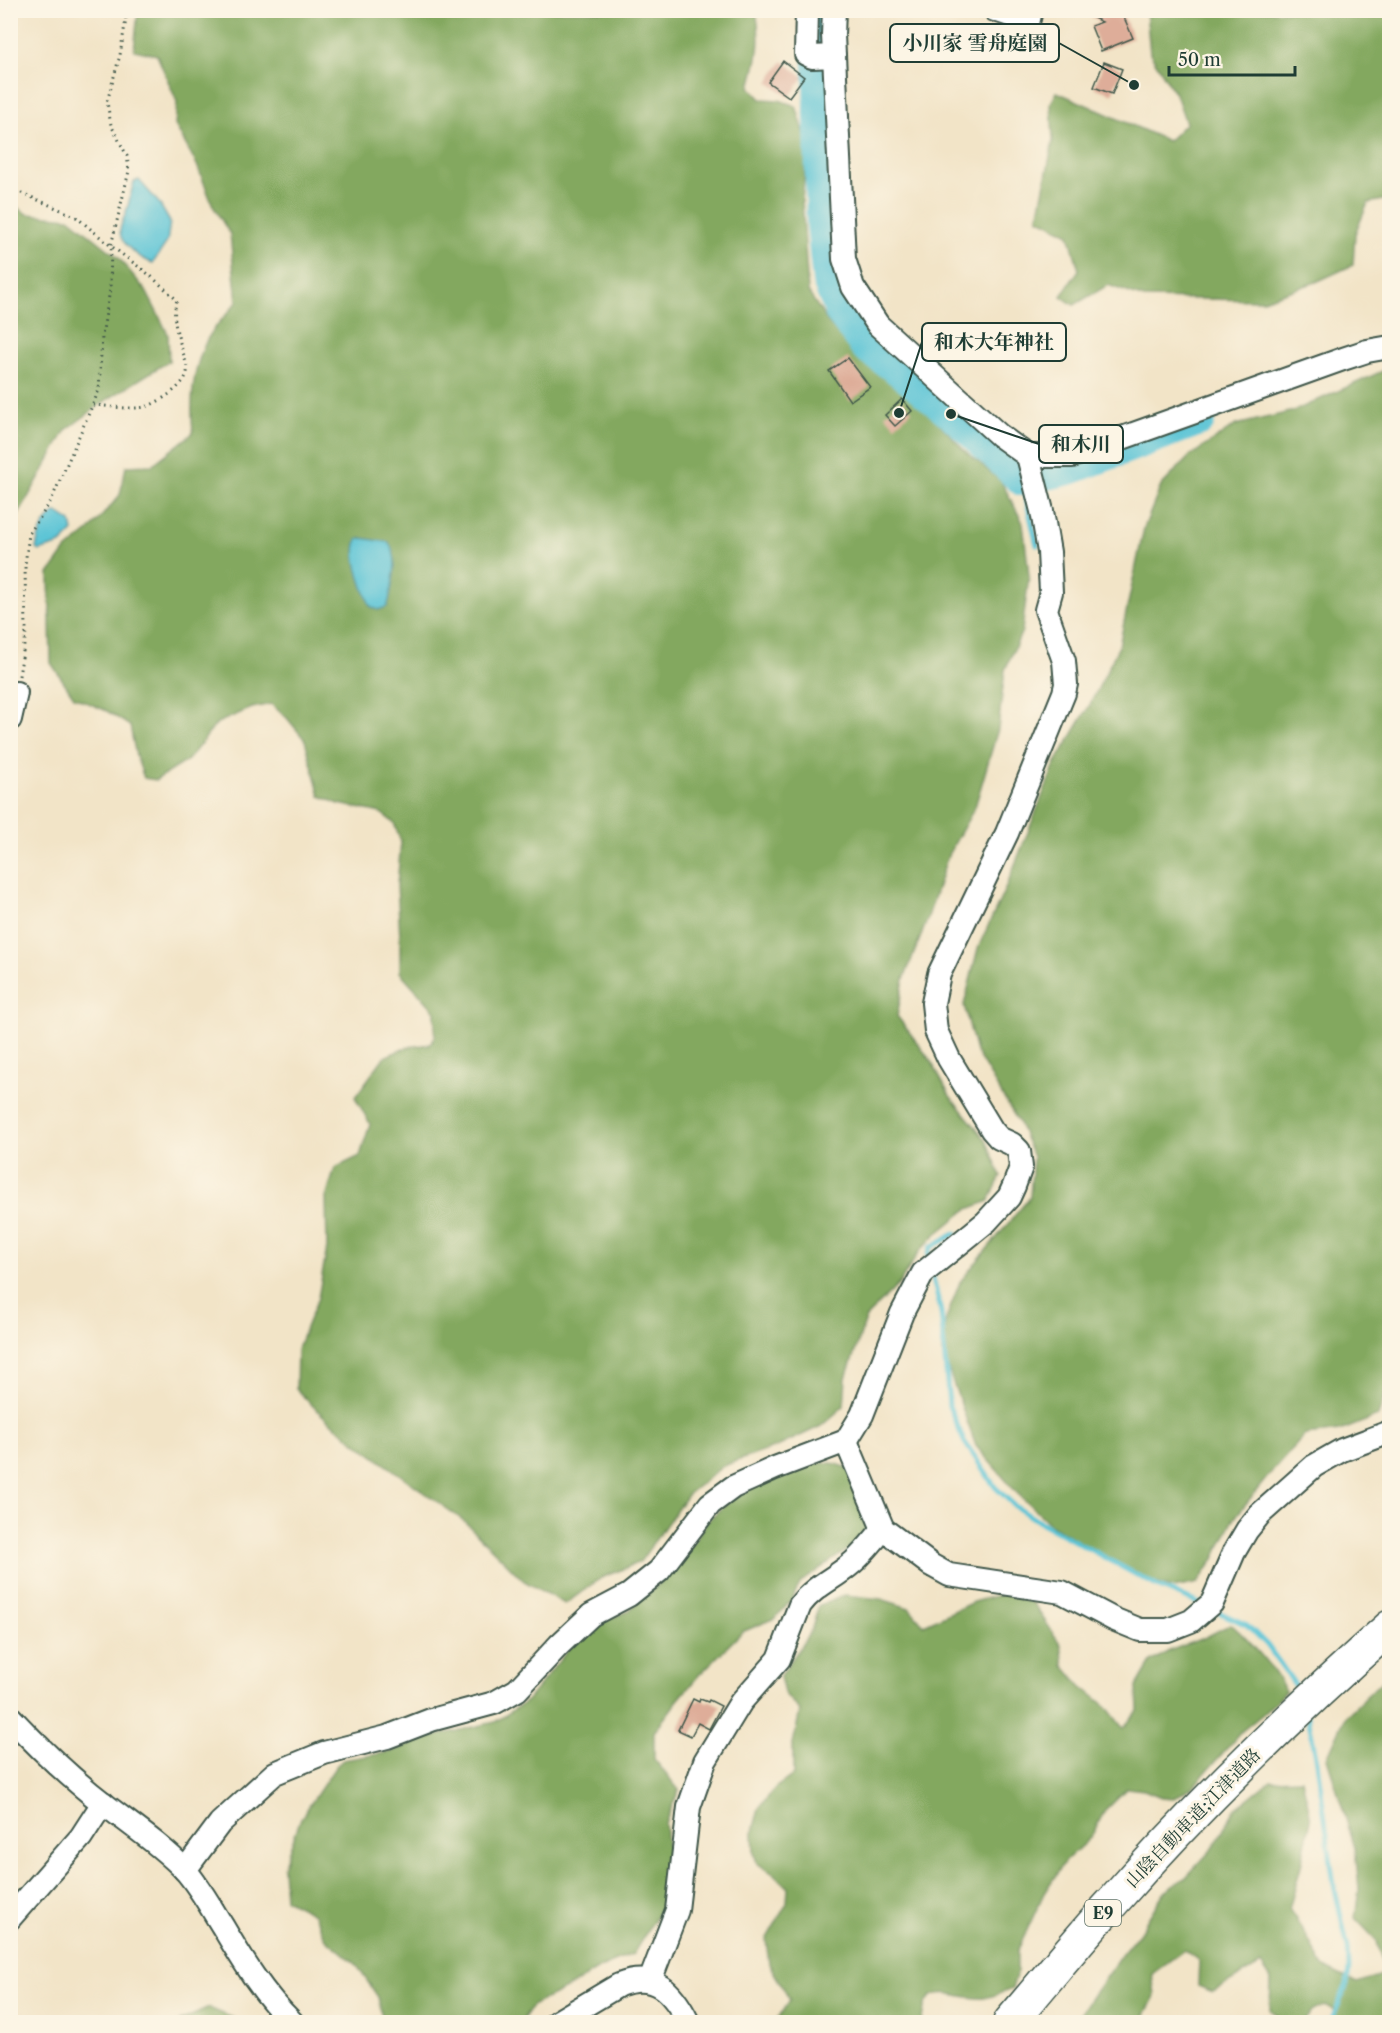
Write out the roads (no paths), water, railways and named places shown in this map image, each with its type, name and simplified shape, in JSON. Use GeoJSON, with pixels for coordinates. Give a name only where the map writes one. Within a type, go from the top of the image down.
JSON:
{"type":"FeatureCollection","features":[{"type":"Feature","properties":{"kind":"highway","name":"山陰自動車道;江津道路"},"geometry":{"type":"LineString","coordinates":[[1010,2022],[1111,1904],[1201,1808],[1320,1689],[1389,1627]]}},
{"type":"Feature","properties":{"kind":"street"},"geometry":{"type":"LineString","coordinates":[[807,10],[806,54],[825,56]]}},
{"type":"Feature","properties":{"kind":"street"},"geometry":{"type":"LineString","coordinates":[[184,1870],[219,1823],[275,1773],[324,1753],[387,1737],[431,1720],[494,1703],[516,1690],[591,1615],[629,1595],[659,1571],[710,1504],[733,1487],[846,1441],[862,1415],[902,1313],[929,1266],[970,1236],[1009,1197],[1022,1167],[1019,1151],[992,1130],[949,1059],[936,1030],[933,1003],[939,974],[1007,833],[1064,693],[1066,684],[1064,661],[1048,601],[1049,552],[1029,460],[878,325],[853,287],[844,259],[825,56],[834,10]]}},
{"type":"Feature","properties":{"kind":"street"},"geometry":{"type":"LineString","coordinates":[[995,10],[1025,20],[1029,19],[1031,10]]}},
{"type":"Feature","properties":{"kind":"street"},"geometry":{"type":"LineString","coordinates":[[1029,460],[1072,456],[1343,359],[1389,347]]}},
{"type":"Feature","properties":{"kind":"street"},"geometry":{"type":"LineString","coordinates":[[10,718],[16,693]]}},
{"type":"Feature","properties":{"kind":"street"},"geometry":{"type":"LineString","coordinates":[[846,1441],[883,1529],[931,1566],[949,1575],[1062,1592],[1113,1619],[1140,1630],[1167,1630],[1191,1622],[1217,1595],[1234,1552],[1246,1530],[1260,1514],[1314,1466],[1342,1450],[1389,1432]]}},
{"type":"Feature","properties":{"kind":"street"},"geometry":{"type":"LineString","coordinates":[[650,1980],[677,1910],[689,1807],[705,1761],[741,1702],[779,1659],[800,1605],[826,1581],[851,1564],[883,1529]]}},
{"type":"Feature","properties":{"kind":"street"},"geometry":{"type":"LineString","coordinates":[[10,1717],[46,1756],[147,1837],[184,1870],[204,1895],[248,1970],[272,2003],[292,2022]]}},
{"type":"Feature","properties":{"kind":"street"},"geometry":{"type":"LineString","coordinates":[[10,1918],[81,1837],[103,1803]]}},
{"type":"Feature","properties":{"kind":"street"},"geometry":{"type":"LineString","coordinates":[[557,2022],[619,1985],[638,1979],[650,1980],[674,1998],[688,2022]]}},
{"type":"Feature","properties":{"kind":"water"},"geometry":{"type":"Polygon","coordinates":[[[139,180],[159,203],[170,222],[167,242],[153,263],[132,251],[121,237],[120,232],[134,182],[139,180]]]}},
{"type":"Feature","properties":{"kind":"water"},"geometry":{"type":"Polygon","coordinates":[[[56,512],[71,522],[73,531],[61,544],[39,551],[36,549],[40,533],[48,519],[56,512]]]}},
{"type":"Feature","properties":{"kind":"water"},"geometry":{"type":"Polygon","coordinates":[[[358,539],[388,542],[394,555],[395,563],[389,601],[387,607],[378,610],[370,606],[358,572],[355,554],[358,539]]]}},
{"type":"Feature","properties":{"kind":"waterway"},"geometry":{"type":"LineString","coordinates":[[817,26],[821,224],[827,281],[840,313],[865,347],[951,414],[1022,481],[1070,470],[1200,421]]}},
{"type":"Feature","properties":{"kind":"waterway"},"geometry":{"type":"LineString","coordinates":[[1022,481],[1037,545]]}},
{"type":"Feature","properties":{"kind":"waterway"},"geometry":{"type":"LineString","coordinates":[[929,1259],[928,1254],[931,1247],[956,1233]]}},
{"type":"Feature","properties":{"kind":"waterway"},"geometry":{"type":"LineString","coordinates":[[932,1274],[941,1312],[949,1406],[964,1441],[995,1487],[1016,1507],[1038,1521],[1157,1586],[1200,1604]]}},
{"type":"Feature","properties":{"kind":"waterway"},"geometry":{"type":"LineString","coordinates":[[1214,1610],[1247,1625],[1267,1645],[1299,1693]]}},
{"type":"Feature","properties":{"kind":"waterway"},"geometry":{"type":"LineString","coordinates":[[1308,1716],[1317,1762],[1334,1885],[1348,1948],[1347,1984],[1331,2022]]}},
{"type":"Feature","properties":{"kind":"place","name":"小川家 雪舟庭園"},"geometry":{"type":"Point","coordinates":[1134,85]}},
{"type":"Feature","properties":{"kind":"place","name":"和木大年神社"},"geometry":{"type":"Point","coordinates":[899,413]}},
{"type":"Feature","properties":{"kind":"place","name":"和木川"},"geometry":{"type":"Point","coordinates":[951,414]}}]}
